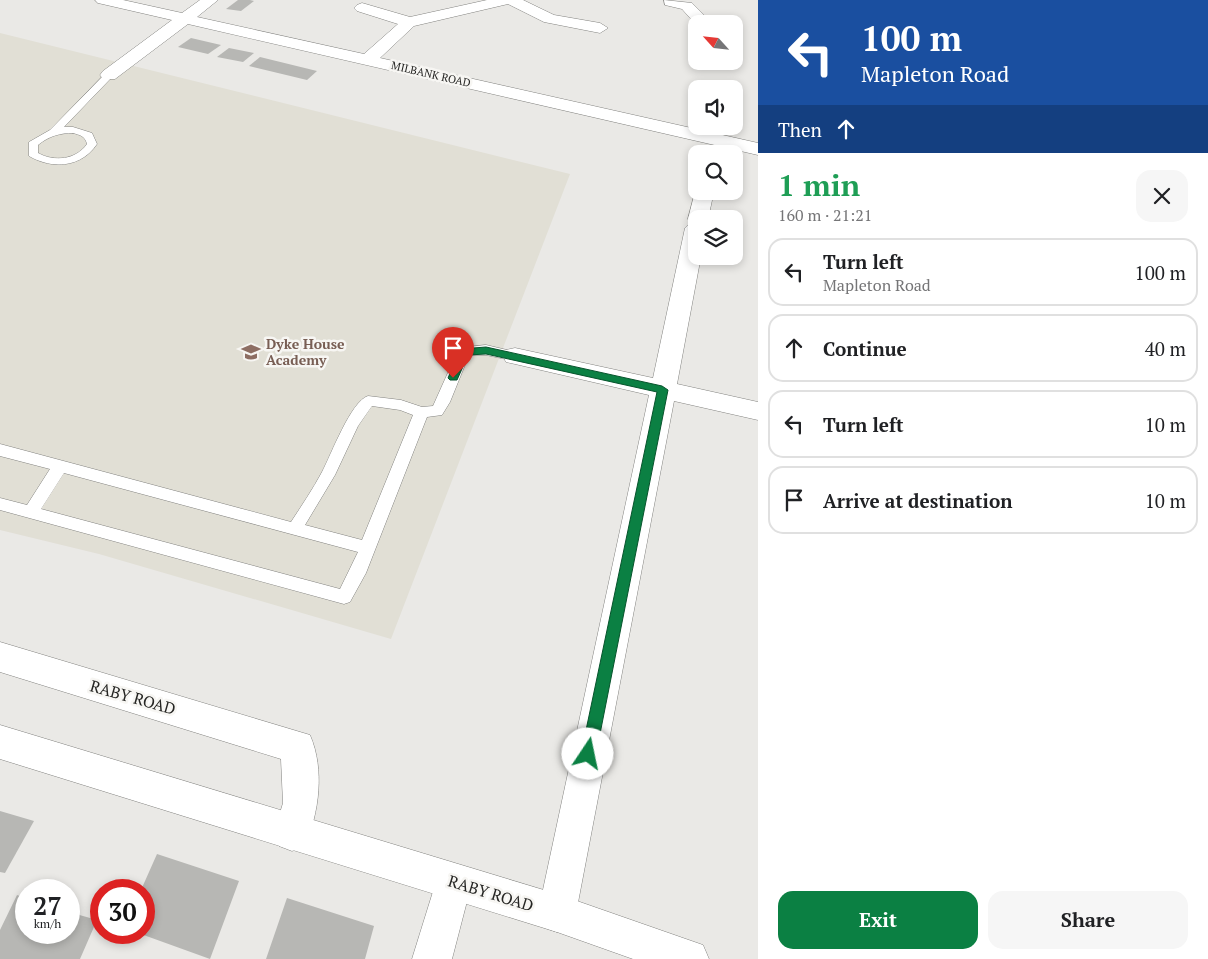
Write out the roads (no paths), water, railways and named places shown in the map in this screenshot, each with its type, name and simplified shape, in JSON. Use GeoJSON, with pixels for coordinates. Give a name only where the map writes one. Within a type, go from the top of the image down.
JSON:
{"type":"FeatureCollection","features":[{"type":"Feature","properties":{"kind":"street","name":"MILBANK ROAD"},"geometry":{"type":"LineString","coordinates":[[103,0],[368,60],[705,145]]}},
{"type":"Feature","properties":{"kind":"street"},"geometry":{"type":"LineString","coordinates":[[109,75],[210,0]]}},
{"type":"Feature","properties":{"kind":"street"},"geometry":{"type":"LineString","coordinates":[[358,7],[409,22],[509,0],[550,19],[603,27]]}},
{"type":"Feature","properties":{"kind":"street"},"geometry":{"type":"LineString","coordinates":[[670,2],[692,11],[705,2]]}},
{"type":"Feature","properties":{"kind":"street"},"geometry":{"type":"LineString","coordinates":[[368,60],[409,22]]}},
{"type":"Feature","properties":{"kind":"street","name":"MILBANK ROAD"},"geometry":{"type":"LineString","coordinates":[[743,148],[758,149]]}},
{"type":"Feature","properties":{"kind":"street"},"geometry":{"type":"LineString","coordinates":[[557,913],[688,265]]}},
{"type":"Feature","properties":{"kind":"street"},"geometry":{"type":"LineString","coordinates":[[515,356],[758,411]]}},
{"type":"Feature","properties":{"kind":"street","name":"RABY ROAD"},"geometry":{"type":"LineString","coordinates":[[0,657],[298,747],[301,803],[292,833]]}},
{"type":"Feature","properties":{"kind":"street","name":"RABY ROAD"},"geometry":{"type":"LineString","coordinates":[[0,742],[557,913],[635,950],[689,959]]}},
{"type":"Feature","properties":{"kind":"street"},"geometry":{"type":"LineString","coordinates":[[432,959],[453,882]]}},
{"type":"Feature","properties":{"kind":"lane"},"geometry":{"type":"LineString","coordinates":[[54,132],[82,131],[88,134],[92,144],[84,154],[56,162],[38,158],[33,154],[33,144],[38,139],[54,132],[109,75]]}},
{"type":"Feature","properties":{"kind":"lane"},"geometry":{"type":"LineString","coordinates":[[295,529],[328,474],[352,424],[368,401],[401,405],[421,412],[436,411],[443,402],[464,352],[486,350],[515,356]]}},
{"type":"Feature","properties":{"kind":"lane"},"geometry":{"type":"LineString","coordinates":[[0,504],[344,598],[354,583],[366,548],[412,441],[421,412]]}},
{"type":"Feature","properties":{"kind":"lane"},"geometry":{"type":"LineString","coordinates":[[0,450],[366,548]]}},
{"type":"Feature","properties":{"kind":"lane"},"geometry":{"type":"LineString","coordinates":[[31,512],[60,466]]}},
{"type":"Feature","properties":{"kind":"place","name":"Dyke House Academy"},"geometry":{"type":"Point","coordinates":[251,352]}}]}
